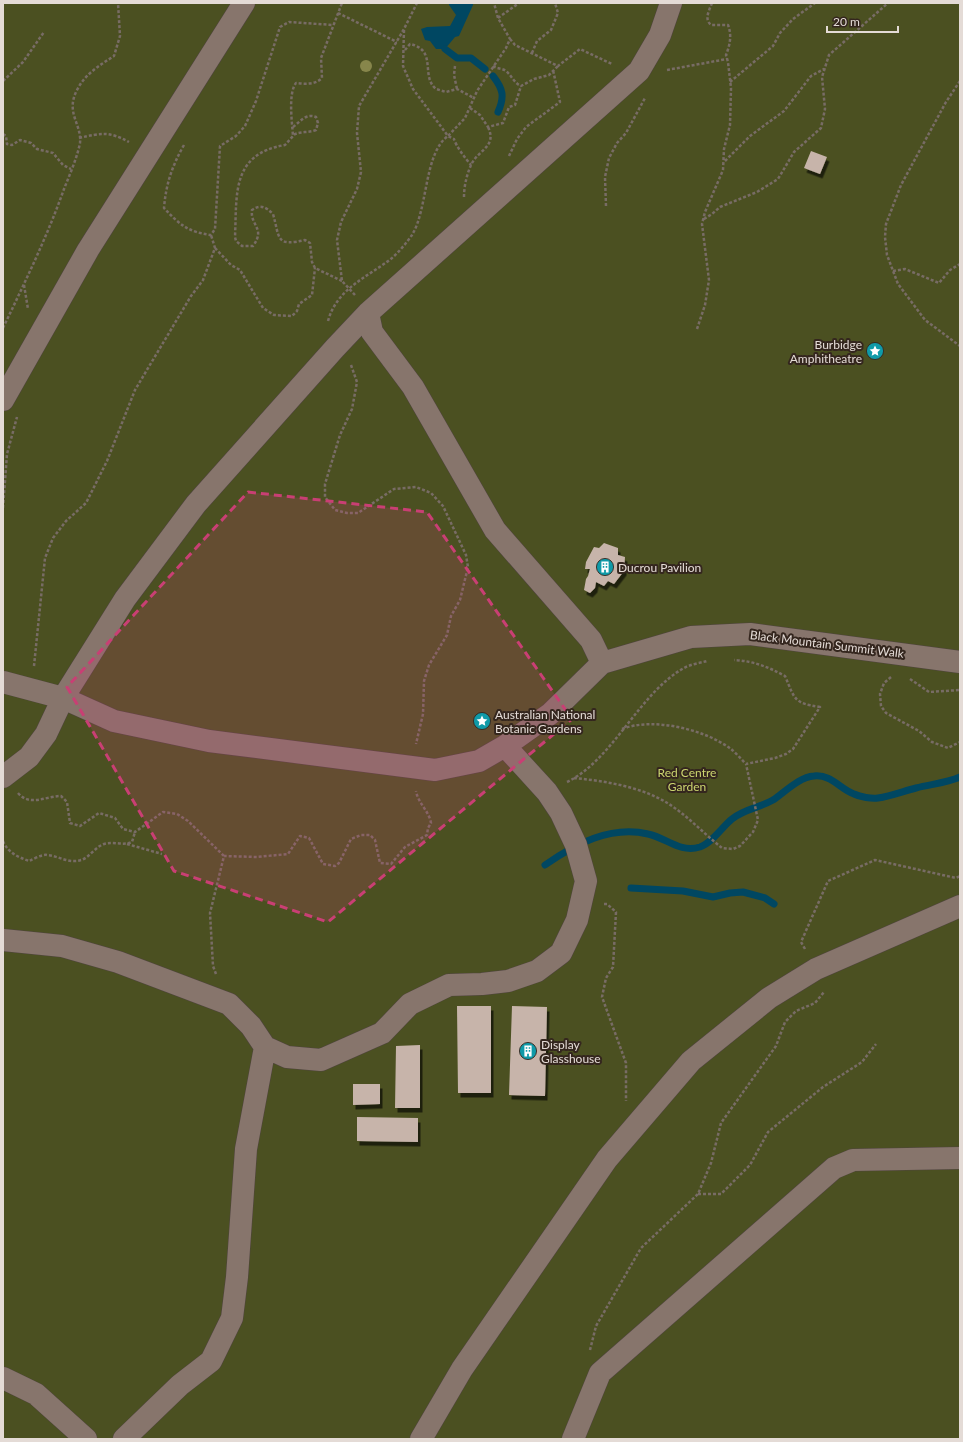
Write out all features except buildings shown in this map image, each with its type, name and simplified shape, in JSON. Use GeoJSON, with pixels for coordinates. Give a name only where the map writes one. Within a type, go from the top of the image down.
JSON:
{"type":"FeatureCollection","features":[{"type":"Feature","properties":{"kind":"lane"},"geometry":{"type":"LineString","coordinates":[[3,400],[88,250],[244,3]]}},
{"type":"Feature","properties":{"kind":"lane"},"geometry":{"type":"LineString","coordinates":[[3,777],[29,757],[46,734],[63,698],[125,599],[196,504],[368,313],[639,71],[660,35],[671,3]]}},
{"type":"Feature","properties":{"kind":"lane"},"geometry":{"type":"LineString","coordinates":[[3,682],[63,698],[114,721],[209,741],[435,770],[479,761],[505,746],[550,714],[602,663],[591,640],[495,530],[412,387],[372,332],[368,313]]}},
{"type":"Feature","properties":{"kind":"lane","name":"Black Mountain Summit Walk"},"geometry":{"type":"LineString","coordinates":[[602,663],[692,637],[750,634],[960,662]]}},
{"type":"Feature","properties":{"kind":"lane"},"geometry":{"type":"LineString","coordinates":[[3,940],[62,946],[118,962],[229,1004],[251,1026],[265,1047],[287,1057],[321,1060],[382,1033],[410,1004],[449,985],[482,984],[508,981],[537,971],[562,953],[577,920],[586,881],[576,845],[561,813],[547,792],[505,746]]}},
{"type":"Feature","properties":{"kind":"lane"},"geometry":{"type":"LineString","coordinates":[[421,1439],[462,1369],[607,1158],[691,1061],[769,998],[816,969],[960,906]]}},
{"type":"Feature","properties":{"kind":"lane"},"geometry":{"type":"LineString","coordinates":[[124,1439],[180,1385],[211,1361],[232,1318],[237,1277],[246,1149],[265,1047]]}},
{"type":"Feature","properties":{"kind":"lane"},"geometry":{"type":"LineString","coordinates":[[574,1439],[600,1373],[834,1168],[853,1160],[960,1158]]}},
{"type":"Feature","properties":{"kind":"lane"},"geometry":{"type":"LineString","coordinates":[[3,1378],[36,1394],[86,1439]]}},
{"type":"Feature","properties":{"kind":"path"},"geometry":{"type":"LineString","coordinates":[[3,328],[51,227],[71,169],[80,138],[72,114],[73,101],[77,90],[86,77],[97,67],[114,56],[120,36],[118,3]]}},
{"type":"Feature","properties":{"kind":"path"},"geometry":{"type":"LineString","coordinates":[[293,136],[293,87],[296,83],[308,84],[322,78],[321,58],[342,3]]}},
{"type":"Feature","properties":{"kind":"path"},"geometry":{"type":"LineString","coordinates":[[342,281],[337,240],[341,222],[357,189],[361,172],[357,133],[359,106],[397,42],[417,3]]}},
{"type":"Feature","properties":{"kind":"path"},"geometry":{"type":"LineString","coordinates":[[126,844],[132,842],[135,832],[164,812],[177,814],[188,821],[224,856],[257,857],[288,854],[300,836],[310,838],[323,864],[335,866],[339,863],[351,839],[361,835],[370,835],[375,840],[380,863],[391,864],[411,842],[419,841],[426,835],[431,823],[430,817],[422,807],[417,796],[412,768],[423,714],[424,681],[429,665],[446,635],[451,616],[460,600],[468,567],[466,555],[443,506],[431,493],[416,487],[394,489],[358,513],[347,513],[335,510],[325,497],[325,484],[340,436],[352,409],[357,382],[351,366],[342,351],[335,348],[325,333],[330,316],[344,292],[393,257],[412,234],[424,202],[429,170],[443,140],[465,118],[474,98],[510,39],[498,18],[494,3]]}},
{"type":"Feature","properties":{"kind":"path"},"geometry":{"type":"LineString","coordinates":[[498,18],[519,3]]}},
{"type":"Feature","properties":{"kind":"path"},"geometry":{"type":"LineString","coordinates":[[532,53],[537,41],[551,30],[558,13],[555,3]]}},
{"type":"Feature","properties":{"kind":"path"},"geometry":{"type":"LineString","coordinates":[[697,329],[705,305],[709,280],[702,224],[723,170],[724,148],[730,125],[730,83],[728,59],[726,55],[729,48],[731,32],[728,25],[711,25],[708,23],[707,18],[712,3]]}},
{"type":"Feature","properties":{"kind":"path"},"geometry":{"type":"LineString","coordinates":[[730,83],[773,46],[792,19],[815,3]]}},
{"type":"Feature","properties":{"kind":"path"},"geometry":{"type":"LineString","coordinates":[[704,219],[720,207],[758,192],[778,180],[794,152],[821,128],[825,109],[822,78],[830,55],[888,3]]}},
{"type":"Feature","properties":{"kind":"path"},"geometry":{"type":"LineString","coordinates":[[338,13],[397,42]]}},
{"type":"Feature","properties":{"kind":"path"},"geometry":{"type":"LineString","coordinates":[[211,235],[215,229],[220,146],[236,136],[245,126],[256,101],[280,27],[289,22],[333,25]]}},
{"type":"Feature","properties":{"kind":"path"},"geometry":{"type":"LineString","coordinates":[[404,29],[403,66],[414,89],[448,136],[454,139],[455,145],[461,150],[471,165]]}},
{"type":"Feature","properties":{"kind":"path"},"geometry":{"type":"LineString","coordinates":[[3,81],[23,62],[44,32]]}},
{"type":"Feature","properties":{"kind":"path"},"geometry":{"type":"LineString","coordinates":[[404,50],[410,44],[424,50],[429,66],[429,78],[436,89],[446,92],[457,89],[474,98]]}},
{"type":"Feature","properties":{"kind":"path"},"geometry":{"type":"LineString","coordinates":[[642,66],[673,70],[728,59]]}},
{"type":"Feature","properties":{"kind":"path"},"geometry":{"type":"LineString","coordinates":[[455,66],[454,75],[457,89]]}},
{"type":"Feature","properties":{"kind":"path"},"geometry":{"type":"LineString","coordinates":[[493,66],[497,69],[507,71],[516,84],[521,86]]}},
{"type":"Feature","properties":{"kind":"path"},"geometry":{"type":"LineString","coordinates":[[488,127],[503,123],[509,107],[515,105],[521,86],[534,79],[549,76],[558,66]]}},
{"type":"Feature","properties":{"kind":"path"},"geometry":{"type":"LineString","coordinates":[[724,162],[741,144],[784,111],[811,76],[824,69]]}},
{"type":"Feature","properties":{"kind":"path"},"geometry":{"type":"LineString","coordinates":[[520,176],[510,167],[508,162],[510,153],[526,127],[560,102],[553,70]]}},
{"type":"Feature","properties":{"kind":"path"},"geometry":{"type":"LineString","coordinates":[[960,81],[946,102],[901,185],[886,224],[887,255],[898,284],[925,320],[960,346]]}},
{"type":"Feature","properties":{"kind":"path"},"geometry":{"type":"LineString","coordinates":[[466,224],[464,190],[471,165],[491,141],[492,133],[480,115],[470,108]]}},
{"type":"Feature","properties":{"kind":"path"},"geometry":{"type":"LineString","coordinates":[[211,235],[215,248],[231,265],[240,270],[263,308],[274,315],[292,316],[297,310],[299,304],[312,295],[315,268],[312,262],[310,243],[305,240],[290,243],[281,240],[277,234],[273,214],[264,207],[257,207],[252,210],[253,219],[259,232],[259,237],[253,246],[242,246],[236,241],[235,237],[235,210],[240,176],[251,159],[271,148],[284,145],[293,136],[300,132],[311,132],[316,130],[318,123],[316,117],[311,115],[306,116],[292,128]]}},
{"type":"Feature","properties":{"kind":"path"},"geometry":{"type":"LineString","coordinates":[[80,138],[104,133],[116,135],[149,153]]}},
{"type":"Feature","properties":{"kind":"path"},"geometry":{"type":"LineString","coordinates":[[3,134],[6,136],[7,144],[12,145],[20,140],[31,143],[37,149],[53,153],[63,165],[71,169]]}},
{"type":"Feature","properties":{"kind":"path"},"geometry":{"type":"LineString","coordinates":[[187,139],[172,167],[165,191],[164,208],[181,226],[197,233],[211,235]]}},
{"type":"Feature","properties":{"kind":"path"},"geometry":{"type":"LineString","coordinates":[[31,689],[44,558],[53,538],[66,521],[86,503],[94,489],[135,390],[191,296],[203,280],[215,248]]}},
{"type":"Feature","properties":{"kind":"path"},"geometry":{"type":"LineString","coordinates":[[893,271],[905,269],[940,283],[950,270],[960,264]]}},
{"type":"Feature","properties":{"kind":"path"},"geometry":{"type":"LineString","coordinates":[[315,268],[342,281],[349,288]]}},
{"type":"Feature","properties":{"kind":"path"},"geometry":{"type":"LineString","coordinates":[[3,508],[7,454],[18,417]]}},
{"type":"Feature","properties":{"kind":"path"},"geometry":{"type":"LineString","coordinates":[[547,792],[574,778],[604,751],[662,685],[684,668],[709,660]]}},
{"type":"Feature","properties":{"kind":"path"},"geometry":{"type":"LineString","coordinates":[[731,660],[747,660],[765,665],[785,676],[789,689],[798,701],[820,707],[798,742],[790,751],[775,758],[746,764]]}},
{"type":"Feature","properties":{"kind":"path"},"geometry":{"type":"LineString","coordinates":[[894,674],[884,683],[880,694],[881,706],[886,713],[919,731],[932,742],[937,744],[948,748],[960,742]]}},
{"type":"Feature","properties":{"kind":"path"},"geometry":{"type":"LineString","coordinates":[[906,677],[929,692],[960,690]]}},
{"type":"Feature","properties":{"kind":"path"},"geometry":{"type":"LineString","coordinates":[[574,778],[616,784],[664,800],[679,811],[705,835],[719,846],[727,850],[740,846],[757,826],[758,815],[756,803],[746,764],[732,749],[699,733],[685,729],[641,724],[622,729]]}},
{"type":"Feature","properties":{"kind":"path"},"geometry":{"type":"LineString","coordinates":[[3,777],[22,799],[34,802],[51,796],[61,796],[67,802],[70,823],[80,826],[99,813],[115,818],[123,829],[135,832]]}},
{"type":"Feature","properties":{"kind":"path"},"geometry":{"type":"LineString","coordinates":[[3,841],[6,847],[16,855],[30,861],[47,855],[72,861],[82,860],[103,844],[118,842],[162,854]]}},
{"type":"Feature","properties":{"kind":"path"},"geometry":{"type":"LineString","coordinates":[[405,847],[410,848]]}},
{"type":"Feature","properties":{"kind":"path"},"geometry":{"type":"LineString","coordinates":[[224,856],[210,913],[213,966],[229,1004]]}},
{"type":"Feature","properties":{"kind":"path"},"geometry":{"type":"LineString","coordinates":[[600,1373],[589,1357],[596,1326],[641,1248],[698,1194],[711,1163],[721,1123],[776,1046],[785,1022],[796,1012],[815,1003],[824,992],[816,969],[801,942],[828,881],[875,860],[956,878],[960,876]]}},
{"type":"Feature","properties":{"kind":"path"},"geometry":{"type":"LineString","coordinates":[[581,903],[607,904],[616,912],[617,923],[613,967],[606,978],[602,997],[626,1063],[627,1135]]}},
{"type":"Feature","properties":{"kind":"path"},"geometry":{"type":"LineString","coordinates":[[698,1194],[721,1194],[750,1165],[768,1132],[823,1087],[862,1062],[876,1044]]}},
{"type":"Feature","properties":{"kind":"highlighted area"},"geometry":{"type":"Polygon","coordinates":[[[248,492],[427,512],[572,719],[328,922],[174,871],[67,687],[248,492]]]}},
{"type":"Feature","properties":{"kind":"green space","name":"Australian National Botanic Gardens"},"geometry":{"type":"Polygon","coordinates":[[[3,3],[960,3],[960,1439],[3,1439],[3,3]]]}},
{"type":"Feature","properties":{"kind":"water"},"geometry":{"type":"Polygon","coordinates":[[[449,3],[473,3],[473,5],[459,36],[455,37],[445,49],[436,49],[430,41],[425,40],[421,29],[427,27],[450,26],[456,15],[449,3]]]}},
{"type":"Feature","properties":{"kind":"waterway"},"geometry":{"type":"LineString","coordinates":[[445,49],[457,58],[471,58],[485,69]]}},
{"type":"Feature","properties":{"kind":"waterway"},"geometry":{"type":"LineString","coordinates":[[493,76],[502,93],[502,101],[498,112]]}},
{"type":"Feature","properties":{"kind":"waterway"},"geometry":{"type":"LineString","coordinates":[[545,865],[569,850],[594,838],[621,832],[648,834],[679,847],[700,847],[709,842],[728,822],[737,816],[773,800],[792,785],[808,777],[825,777],[849,792],[866,798],[888,796],[960,777]]}},
{"type":"Feature","properties":{"kind":"waterway"},"geometry":{"type":"LineString","coordinates":[[631,888],[683,891],[713,897],[743,892],[765,898],[774,904]]}},
{"type":"Feature","properties":{"kind":"place","name":"Burbidge Amphitheatre"},"geometry":{"type":"Point","coordinates":[875,351]}},
{"type":"Feature","properties":{"kind":"place","name":"Ducrou Pavilion"},"geometry":{"type":"Point","coordinates":[605,567]}},
{"type":"Feature","properties":{"kind":"place","name":"Australian National Botanic Gardens"},"geometry":{"type":"Point","coordinates":[482,721]}},
{"type":"Feature","properties":{"kind":"place","name":"Display Glasshouse"},"geometry":{"type":"Point","coordinates":[528,1051]}},
{"type":"Feature","properties":{"kind":"park label","name":"Red Centre Garden"},"geometry":{"type":"Point","coordinates":[687,779]}}]}
